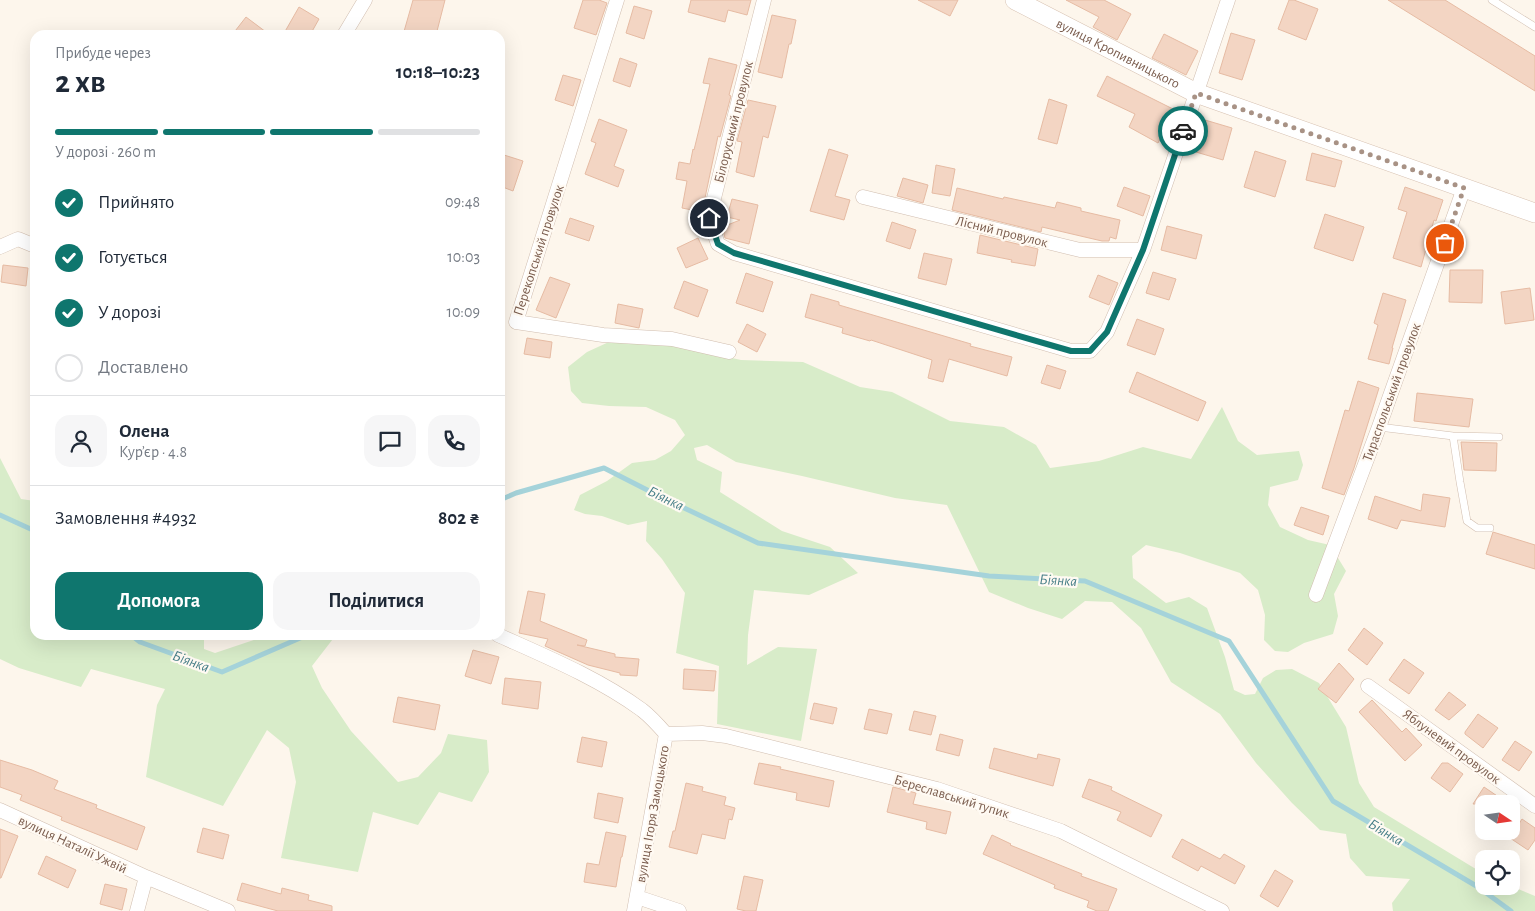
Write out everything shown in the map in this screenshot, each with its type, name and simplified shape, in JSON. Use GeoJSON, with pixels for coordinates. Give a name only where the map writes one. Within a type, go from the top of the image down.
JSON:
{"type":"FeatureCollection","features":[{"type":"Feature","properties":{"kind":"main road","name":"вулиця Кропивницького"},"geometry":{"type":"LineString","coordinates":[[1015,0],[1196,93],[1535,213]]}},
{"type":"Feature","properties":{"kind":"street"},"geometry":{"type":"LineString","coordinates":[[347,30],[365,0]]}},
{"type":"Feature","properties":{"kind":"street","name":"Перекопський провулок"},"geometry":{"type":"LineString","coordinates":[[616,0],[516,322],[603,335],[672,339],[729,352]]}},
{"type":"Feature","properties":{"kind":"street","name":"Білоруський провулок"},"geometry":{"type":"LineString","coordinates":[[764,0],[709,218],[718,244],[734,253],[1071,351],[1090,351],[1107,332],[1143,250]]}},
{"type":"Feature","properties":{"kind":"street"},"geometry":{"type":"LineString","coordinates":[[1143,250],[1228,0]]}},
{"type":"Feature","properties":{"kind":"street","name":"Тираспольський провулок"},"geometry":{"type":"LineString","coordinates":[[1316,595],[1379,428],[1464,188]]}},
{"type":"Feature","properties":{"kind":"street","name":"Лісний провулок"},"geometry":{"type":"LineString","coordinates":[[864,197],[1080,250],[1143,250]]}},
{"type":"Feature","properties":{"kind":"street"},"geometry":{"type":"LineString","coordinates":[[0,247],[18,240],[30,244]]}},
{"type":"Feature","properties":{"kind":"street","name":"вулиця Ігоря Замоцького"},"geometry":{"type":"LineString","coordinates":[[505,638],[570,668],[612,690],[644,711],[666,734],[636,904]]}},
{"type":"Feature","properties":{"kind":"street","name":"Яблуневий провулок"},"geometry":{"type":"LineString","coordinates":[[1368,686],[1535,806]]}},
{"type":"Feature","properties":{"kind":"street","name":"Береславський тупик"},"geometry":{"type":"LineString","coordinates":[[666,734],[702,733],[726,736],[937,788],[1060,831],[1222,911]]}},
{"type":"Feature","properties":{"kind":"street","name":"вулиця Наталії Ужвій"},"geometry":{"type":"LineString","coordinates":[[0,810],[146,878],[228,911]]}},
{"type":"Feature","properties":{"kind":"street"},"geometry":{"type":"LineString","coordinates":[[137,911],[146,878]]}},
{"type":"Feature","properties":{"kind":"street"},"geometry":{"type":"LineString","coordinates":[[636,904],[679,911]]}},
{"type":"Feature","properties":{"kind":"lane"},"geometry":{"type":"LineString","coordinates":[[1492,0],[1535,27]]}},
{"type":"Feature","properties":{"kind":"lane"},"geometry":{"type":"LineString","coordinates":[[1379,428],[1453,436],[1499,436]]}},
{"type":"Feature","properties":{"kind":"lane"},"geometry":{"type":"LineString","coordinates":[[1453,436],[1467,520],[1477,528],[1490,528]]}},
{"type":"Feature","properties":{"kind":"green space"},"geometry":{"type":"Polygon","coordinates":[[[611,341],[666,343],[741,360],[803,362],[860,387],[892,392],[950,421],[1004,427],[1036,445],[1050,468],[1099,461],[1143,447],[1191,459],[1222,407],[1238,441],[1257,455],[1299,451],[1303,465],[1298,480],[1270,487],[1268,505],[1280,527],[1308,540],[1330,545],[1346,571],[1334,594],[1338,616],[1333,634],[1304,643],[1288,652],[1275,651],[1264,640],[1265,615],[1258,590],[1240,573],[1180,553],[1146,545],[1132,556],[1133,578],[1166,603],[1189,597],[1207,608],[1225,657],[1234,690],[1245,695],[1255,694],[1263,678],[1276,670],[1292,669],[1319,683],[1346,727],[1359,783],[1374,807],[1475,869],[1475,895],[1520,895],[1520,890],[1535,896],[1535,911],[1393,911],[1392,903],[1410,879],[1366,876],[1350,858],[1346,834],[1320,830],[1292,803],[1256,763],[1220,714],[1171,682],[1141,628],[1112,602],[1085,601],[1062,619],[1028,608],[989,592],[947,505],[895,498],[736,462],[707,445],[694,448],[697,460],[722,472],[720,492],[782,531],[830,547],[858,573],[809,595],[754,590],[748,635],[747,665],[778,647],[817,649],[801,741],[717,724],[719,666],[676,653],[685,593],[662,559],[646,541],[647,521],[628,525],[602,516],[585,514],[574,510],[580,495],[607,481],[632,463],[655,460],[671,451],[685,435],[675,420],[646,407],[582,403],[571,391],[568,367],[587,352],[611,341]]]}},
{"type":"Feature","properties":{"kind":"green space"},"geometry":{"type":"Polygon","coordinates":[[[0,458],[21,499],[30,500],[30,640],[204,640],[204,649],[215,653],[254,640],[332,640],[312,666],[322,688],[351,731],[398,782],[418,777],[441,753],[448,734],[487,740],[489,772],[472,802],[439,792],[418,825],[373,812],[358,872],[281,858],[296,782],[289,748],[267,730],[223,806],[146,777],[157,705],[165,689],[91,669],[81,687],[19,668],[0,659],[0,458]]]}},
{"type":"Feature","properties":{"kind":"building"},"geometry":{"type":"Polygon","coordinates":[[[413,0],[445,0],[437,30],[404,30],[413,0]]]}},
{"type":"Feature","properties":{"kind":"building"},"geometry":{"type":"Polygon","coordinates":[[[583,0],[599,0],[607,3],[596,35],[574,28],[583,0]]]}},
{"type":"Feature","properties":{"kind":"building"},"geometry":{"type":"Polygon","coordinates":[[[691,0],[751,0],[747,15],[728,10],[725,22],[688,12],[691,0]]]}},
{"type":"Feature","properties":{"kind":"building"},"geometry":{"type":"Polygon","coordinates":[[[918,0],[958,0],[950,16],[918,0]]]}},
{"type":"Feature","properties":{"kind":"building"},"geometry":{"type":"Polygon","coordinates":[[[1066,0],[1104,0],[1131,14],[1117,40],[1093,27],[1099,17],[1066,0]]]}},
{"type":"Feature","properties":{"kind":"building"},"geometry":{"type":"Polygon","coordinates":[[[1289,0],[1318,9],[1306,40],[1278,29],[1289,0]]]}},
{"type":"Feature","properties":{"kind":"building"},"geometry":{"type":"Polygon","coordinates":[[[1388,0],[1445,0],[1535,56],[1535,91],[1388,0]]]}},
{"type":"Feature","properties":{"kind":"building"},"geometry":{"type":"Polygon","coordinates":[[[634,6],[652,11],[644,39],[626,33],[634,6]]]}},
{"type":"Feature","properties":{"kind":"building"},"geometry":{"type":"Polygon","coordinates":[[[299,7],[319,19],[313,30],[286,30],[299,7]]]}},
{"type":"Feature","properties":{"kind":"building"},"geometry":{"type":"Polygon","coordinates":[[[772,15],[796,20],[782,78],[758,72],[772,15]]]}},
{"type":"Feature","properties":{"kind":"building"},"geometry":{"type":"Polygon","coordinates":[[[246,17],[263,30],[236,30],[246,17]]]}},
{"type":"Feature","properties":{"kind":"building"},"geometry":{"type":"Polygon","coordinates":[[[1231,33],[1255,40],[1242,80],[1219,73],[1231,33]]]}},
{"type":"Feature","properties":{"kind":"building"},"geometry":{"type":"Polygon","coordinates":[[[1164,34],[1198,51],[1186,75],[1152,58],[1164,34]]]}},
{"type":"Feature","properties":{"kind":"building"},"geometry":{"type":"Polygon","coordinates":[[[620,58],[637,64],[630,87],[613,81],[620,58]]]}},
{"type":"Feature","properties":{"kind":"building"},"geometry":{"type":"Polygon","coordinates":[[[709,58],[737,65],[720,137],[718,136],[702,212],[682,208],[687,181],[676,179],[679,162],[690,164],[694,150],[710,84],[703,83],[709,58]]]}},
{"type":"Feature","properties":{"kind":"building"},"geometry":{"type":"Polygon","coordinates":[[[563,75],[581,80],[573,106],[555,100],[563,75]]]}},
{"type":"Feature","properties":{"kind":"building"},"geometry":{"type":"Polygon","coordinates":[[[1107,76],[1175,110],[1158,143],[1129,127],[1135,114],[1097,96],[1107,76]]]}},
{"type":"Feature","properties":{"kind":"building"},"geometry":{"type":"Polygon","coordinates":[[[1049,99],[1067,105],[1057,144],[1038,139],[1049,99]]]}},
{"type":"Feature","properties":{"kind":"building"},"geometry":{"type":"Polygon","coordinates":[[[748,100],[776,106],[768,138],[763,136],[754,177],[736,172],[742,142],[737,141],[748,100]]]}},
{"type":"Feature","properties":{"kind":"building"},"geometry":{"type":"Polygon","coordinates":[[[599,119],[627,130],[614,166],[624,170],[618,187],[585,174],[596,143],[591,141],[599,119]]]}},
{"type":"Feature","properties":{"kind":"building"},"geometry":{"type":"Polygon","coordinates":[[[1205,120],[1232,128],[1223,160],[1196,152],[1205,120]]]}},
{"type":"Feature","properties":{"kind":"building"},"geometry":{"type":"Polygon","coordinates":[[[829,149],[848,155],[835,196],[850,200],[844,220],[810,211],[829,149]]]}},
{"type":"Feature","properties":{"kind":"building"},"geometry":{"type":"Polygon","coordinates":[[[1255,151],[1286,161],[1275,197],[1244,187],[1255,151]]]}},
{"type":"Feature","properties":{"kind":"building"},"geometry":{"type":"Polygon","coordinates":[[[1312,153],[1342,161],[1335,187],[1306,180],[1312,153]]]}},
{"type":"Feature","properties":{"kind":"building"},"geometry":{"type":"Polygon","coordinates":[[[505,155],[523,161],[513,191],[505,188],[505,155]]]}},
{"type":"Feature","properties":{"kind":"building"},"geometry":{"type":"Polygon","coordinates":[[[936,165],[955,169],[950,196],[932,193],[936,165]]]}},
{"type":"Feature","properties":{"kind":"building"},"geometry":{"type":"Polygon","coordinates":[[[903,178],[928,185],[923,203],[897,196],[903,178]]]}},
{"type":"Feature","properties":{"kind":"building"},"geometry":{"type":"Polygon","coordinates":[[[1124,187],[1150,196],[1143,216],[1117,206],[1124,187]]]}},
{"type":"Feature","properties":{"kind":"building"},"geometry":{"type":"Polygon","coordinates":[[[1405,187],[1443,200],[1436,221],[1434,220],[1421,267],[1393,258],[1407,212],[1398,209],[1405,187]]]}},
{"type":"Feature","properties":{"kind":"building"},"geometry":{"type":"Polygon","coordinates":[[[957,188],[1003,199],[1004,197],[1055,208],[1057,202],[1081,208],[1081,211],[1120,220],[1116,239],[1110,237],[1109,241],[1102,241],[1042,227],[1041,232],[952,210],[957,188]]]}},
{"type":"Feature","properties":{"kind":"building"},"geometry":{"type":"Polygon","coordinates":[[[732,199],[758,205],[749,244],[725,238],[725,226],[740,220],[727,217],[732,199]]]}},
{"type":"Feature","properties":{"kind":"building"},"geometry":{"type":"Polygon","coordinates":[[[1325,214],[1364,227],[1353,261],[1314,248],[1325,214]]]}},
{"type":"Feature","properties":{"kind":"building"},"geometry":{"type":"Polygon","coordinates":[[[570,218],[594,226],[589,241],[565,233],[570,218]]]}},
{"type":"Feature","properties":{"kind":"building"},"geometry":{"type":"Polygon","coordinates":[[[892,222],[916,230],[910,249],[886,241],[892,222]]]}},
{"type":"Feature","properties":{"kind":"building"},"geometry":{"type":"Polygon","coordinates":[[[1167,226],[1202,235],[1196,259],[1161,250],[1167,226]]]}},
{"type":"Feature","properties":{"kind":"building"},"geometry":{"type":"Polygon","coordinates":[[[980,235],[1038,249],[1035,266],[977,253],[980,235]]]}},
{"type":"Feature","properties":{"kind":"building"},"geometry":{"type":"Polygon","coordinates":[[[698,238],[708,259],[686,268],[677,248],[698,238]]]}},
{"type":"Feature","properties":{"kind":"building"},"geometry":{"type":"Polygon","coordinates":[[[924,253],[952,259],[946,285],[918,278],[924,253]]]}},
{"type":"Feature","properties":{"kind":"building"},"geometry":{"type":"Polygon","coordinates":[[[3,265],[28,268],[26,286],[1,282],[3,265]]]}},
{"type":"Feature","properties":{"kind":"building"},"geometry":{"type":"Polygon","coordinates":[[[1450,270],[1483,270],[1482,303],[1449,302],[1450,270]]]}},
{"type":"Feature","properties":{"kind":"building"},"geometry":{"type":"Polygon","coordinates":[[[1153,272],[1176,279],[1169,300],[1146,293],[1153,272]]]}},
{"type":"Feature","properties":{"kind":"building"},"geometry":{"type":"Polygon","coordinates":[[[746,273],[773,282],[763,312],[736,303],[746,273]]]}},
{"type":"Feature","properties":{"kind":"building"},"geometry":{"type":"Polygon","coordinates":[[[1098,275],[1118,283],[1109,305],[1089,297],[1098,275]]]}},
{"type":"Feature","properties":{"kind":"building"},"geometry":{"type":"Polygon","coordinates":[[[550,277],[570,284],[556,318],[536,310],[550,277]]]}},
{"type":"Feature","properties":{"kind":"building"},"geometry":{"type":"Polygon","coordinates":[[[684,281],[708,290],[698,317],[674,308],[684,281]]]}},
{"type":"Feature","properties":{"kind":"building"},"geometry":{"type":"Polygon","coordinates":[[[1530,288],[1534,320],[1505,324],[1501,292],[1530,288]]]}},
{"type":"Feature","properties":{"kind":"building"},"geometry":{"type":"Polygon","coordinates":[[[1383,293],[1406,300],[1389,364],[1368,359],[1378,325],[1374,323],[1383,293]]]}},
{"type":"Feature","properties":{"kind":"building"},"geometry":{"type":"Polygon","coordinates":[[[811,294],[839,302],[839,305],[971,344],[970,346],[1012,357],[1007,376],[949,359],[943,382],[928,378],[932,360],[871,340],[842,333],[843,328],[805,317],[811,294]]]}},
{"type":"Feature","properties":{"kind":"building"},"geometry":{"type":"Polygon","coordinates":[[[618,304],[643,309],[639,328],[615,323],[618,304]]]}},
{"type":"Feature","properties":{"kind":"building"},"geometry":{"type":"Polygon","coordinates":[[[1137,319],[1164,329],[1155,355],[1127,345],[1137,319]]]}},
{"type":"Feature","properties":{"kind":"building"},"geometry":{"type":"Polygon","coordinates":[[[747,324],[766,334],[757,352],[738,342],[747,324]]]}},
{"type":"Feature","properties":{"kind":"building"},"geometry":{"type":"Polygon","coordinates":[[[527,338],[552,342],[550,358],[524,354],[527,338]]]}},
{"type":"Feature","properties":{"kind":"building"},"geometry":{"type":"Polygon","coordinates":[[[1047,365],[1066,371],[1060,389],[1041,383],[1047,365]]]}},
{"type":"Feature","properties":{"kind":"building"},"geometry":{"type":"Polygon","coordinates":[[[1137,372],[1206,402],[1198,421],[1129,392],[1137,372]]]}},
{"type":"Feature","properties":{"kind":"building"},"geometry":{"type":"Polygon","coordinates":[[[1358,381],[1379,388],[1344,495],[1322,488],[1345,410],[1349,411],[1358,381]]]}},
{"type":"Feature","properties":{"kind":"building"},"geometry":{"type":"Polygon","coordinates":[[[1417,393],[1473,399],[1469,427],[1414,421],[1417,393]]]}},
{"type":"Feature","properties":{"kind":"building"},"geometry":{"type":"Polygon","coordinates":[[[1461,442],[1497,443],[1496,471],[1464,470],[1461,442]]]}},
{"type":"Feature","properties":{"kind":"building"},"geometry":{"type":"Polygon","coordinates":[[[1423,494],[1450,498],[1445,527],[1401,520],[1397,529],[1368,519],[1375,496],[1421,511],[1423,494]]]}},
{"type":"Feature","properties":{"kind":"building"},"geometry":{"type":"Polygon","coordinates":[[[1301,507],[1329,516],[1323,535],[1294,525],[1301,507]]]}},
{"type":"Feature","properties":{"kind":"building"},"geometry":{"type":"Polygon","coordinates":[[[1493,532],[1535,545],[1535,569],[1486,554],[1493,532]]]}},
{"type":"Feature","properties":{"kind":"building"},"geometry":{"type":"Polygon","coordinates":[[[528,591],[545,594],[540,621],[587,640],[585,646],[577,645],[615,654],[615,657],[639,659],[637,676],[620,675],[620,673],[588,665],[545,646],[548,639],[519,633],[528,591]]]}},
{"type":"Feature","properties":{"kind":"building"},"geometry":{"type":"Polygon","coordinates":[[[1364,628],[1383,643],[1367,665],[1348,650],[1364,628]]]}},
{"type":"Feature","properties":{"kind":"building"},"geometry":{"type":"Polygon","coordinates":[[[473,650],[499,657],[491,684],[465,676],[473,650]]]}},
{"type":"Feature","properties":{"kind":"building"},"geometry":{"type":"Polygon","coordinates":[[[1404,659],[1424,673],[1409,694],[1389,680],[1404,659]]]}},
{"type":"Feature","properties":{"kind":"building"},"geometry":{"type":"Polygon","coordinates":[[[1339,663],[1354,679],[1336,703],[1318,689],[1339,663]]]}},
{"type":"Feature","properties":{"kind":"building"},"geometry":{"type":"Polygon","coordinates":[[[684,669],[716,671],[714,691],[683,689],[684,669]]]}},
{"type":"Feature","properties":{"kind":"building"},"geometry":{"type":"Polygon","coordinates":[[[505,678],[541,682],[538,709],[502,704],[505,678]]]}},
{"type":"Feature","properties":{"kind":"building"},"geometry":{"type":"Polygon","coordinates":[[[1449,692],[1466,705],[1449,720],[1435,710],[1449,692]]]}},
{"type":"Feature","properties":{"kind":"building"},"geometry":{"type":"Polygon","coordinates":[[[398,697],[440,705],[435,730],[393,722],[398,697]]]}},
{"type":"Feature","properties":{"kind":"building"},"geometry":{"type":"Polygon","coordinates":[[[1372,700],[1402,732],[1406,728],[1422,745],[1405,761],[1359,712],[1372,700]]]}},
{"type":"Feature","properties":{"kind":"building"},"geometry":{"type":"Polygon","coordinates":[[[814,703],[837,708],[833,724],[810,719],[814,703]]]}},
{"type":"Feature","properties":{"kind":"building"},"geometry":{"type":"Polygon","coordinates":[[[869,709],[892,714],[887,734],[864,729],[869,709]]]}},
{"type":"Feature","properties":{"kind":"building"},"geometry":{"type":"Polygon","coordinates":[[[914,711],[936,716],[931,735],[909,730],[914,711]]]}},
{"type":"Feature","properties":{"kind":"building"},"geometry":{"type":"Polygon","coordinates":[[[1478,714],[1498,728],[1483,748],[1465,734],[1478,714]]]}},
{"type":"Feature","properties":{"kind":"building"},"geometry":{"type":"Polygon","coordinates":[[[940,734],[963,740],[959,756],[936,750],[940,734]]]}},
{"type":"Feature","properties":{"kind":"building"},"geometry":{"type":"Polygon","coordinates":[[[582,737],[607,742],[602,767],[577,762],[582,737]]]}},
{"type":"Feature","properties":{"kind":"building"},"geometry":{"type":"Polygon","coordinates":[[[1515,741],[1532,752],[1519,771],[1502,760],[1515,741]]]}},
{"type":"Feature","properties":{"kind":"building"},"geometry":{"type":"Polygon","coordinates":[[[994,748],[1037,759],[1038,754],[1060,759],[1053,786],[989,768],[994,748]]]}},
{"type":"Feature","properties":{"kind":"building"},"geometry":{"type":"Polygon","coordinates":[[[0,760],[58,781],[54,789],[97,805],[96,808],[145,827],[137,850],[61,820],[62,817],[20,800],[22,795],[0,787],[0,760]]]}},
{"type":"Feature","properties":{"kind":"building"},"geometry":{"type":"Polygon","coordinates":[[[759,763],[834,781],[829,807],[796,800],[797,793],[754,784],[759,763]]]}},
{"type":"Feature","properties":{"kind":"building"},"geometry":{"type":"Polygon","coordinates":[[[1442,763],[1448,763],[1463,774],[1450,792],[1431,778],[1442,763]]]}},
{"type":"Feature","properties":{"kind":"building"},"geometry":{"type":"Polygon","coordinates":[[[1089,779],[1112,787],[1111,790],[1162,815],[1151,837],[1117,820],[1121,812],[1082,797],[1089,779]]]}},
{"type":"Feature","properties":{"kind":"building"},"geometry":{"type":"Polygon","coordinates":[[[686,783],[703,787],[702,791],[726,797],[724,805],[735,808],[732,820],[729,819],[725,839],[702,834],[697,854],[669,847],[673,831],[675,831],[686,783]]]}},
{"type":"Feature","properties":{"kind":"building"},"geometry":{"type":"Polygon","coordinates":[[[893,787],[916,793],[913,804],[951,812],[946,834],[926,829],[927,822],[887,812],[893,787]]]}},
{"type":"Feature","properties":{"kind":"building"},"geometry":{"type":"Polygon","coordinates":[[[1484,787],[1496,795],[1479,795],[1484,787]]]}},
{"type":"Feature","properties":{"kind":"building"},"geometry":{"type":"Polygon","coordinates":[[[598,793],[623,798],[618,823],[594,818],[598,793]]]}},
{"type":"Feature","properties":{"kind":"building"},"geometry":{"type":"Polygon","coordinates":[[[1522,819],[1535,828],[1535,840],[1528,850],[1513,840],[1520,840],[1520,822],[1522,819]]]}},
{"type":"Feature","properties":{"kind":"building"},"geometry":{"type":"Polygon","coordinates":[[[203,828],[229,835],[223,859],[197,852],[203,828]]]}},
{"type":"Feature","properties":{"kind":"building"},"geometry":{"type":"Polygon","coordinates":[[[0,829],[18,836],[1,878],[0,878],[0,829]]]}},
{"type":"Feature","properties":{"kind":"building"},"geometry":{"type":"Polygon","coordinates":[[[606,832],[626,836],[616,887],[584,882],[587,863],[599,865],[606,832]]]}},
{"type":"Feature","properties":{"kind":"building"},"geometry":{"type":"Polygon","coordinates":[[[992,835],[1010,845],[1082,874],[1081,876],[1117,889],[1108,911],[1097,911],[1087,907],[1089,901],[1054,888],[1055,885],[983,854],[992,835]]]}},
{"type":"Feature","properties":{"kind":"building"},"geometry":{"type":"Polygon","coordinates":[[[1182,839],[1220,859],[1224,854],[1245,866],[1235,884],[1201,866],[1198,871],[1172,857],[1182,839]]]}},
{"type":"Feature","properties":{"kind":"building"},"geometry":{"type":"Polygon","coordinates":[[[46,856],[76,870],[68,888],[38,874],[46,856]]]}},
{"type":"Feature","properties":{"kind":"building"},"geometry":{"type":"Polygon","coordinates":[[[1275,870],[1293,881],[1278,907],[1260,896],[1275,870]]]}},
{"type":"Feature","properties":{"kind":"building"},"geometry":{"type":"Polygon","coordinates":[[[744,876],[763,880],[756,911],[737,909],[744,876]]]}},
{"type":"Feature","properties":{"kind":"building"},"geometry":{"type":"Polygon","coordinates":[[[242,883],[281,894],[282,888],[309,895],[308,900],[332,906],[332,911],[278,911],[237,900],[242,883]]]}},
{"type":"Feature","properties":{"kind":"building"},"geometry":{"type":"Polygon","coordinates":[[[105,884],[127,889],[122,910],[100,904],[105,884]]]}},
{"type":"Feature","properties":{"kind":"waterway","name":"Біянка"},"geometry":{"type":"LineString","coordinates":[[505,498],[604,468],[758,543],[989,576],[1085,581],[1229,641],[1333,801],[1478,887],[1511,911]]}},
{"type":"Feature","properties":{"kind":"waterway","name":"Біянка"},"geometry":{"type":"LineString","coordinates":[[0,515],[30,529]]}},
{"type":"Feature","properties":{"kind":"waterway","name":"Біянка"},"geometry":{"type":"LineString","coordinates":[[137,640],[222,672],[296,640]]}},
{"type":"Feature","properties":{"kind":"way so far"},"geometry":{"type":"LineString","coordinates":[[1183,131],[1196,93],[1464,188],[1445,243]]}},
{"type":"Feature","properties":{"kind":"route"},"geometry":{"type":"LineString","coordinates":[[709,218],[718,244],[734,253],[1071,351],[1090,351],[1107,332],[1143,250],[1183,131]]}}]}
